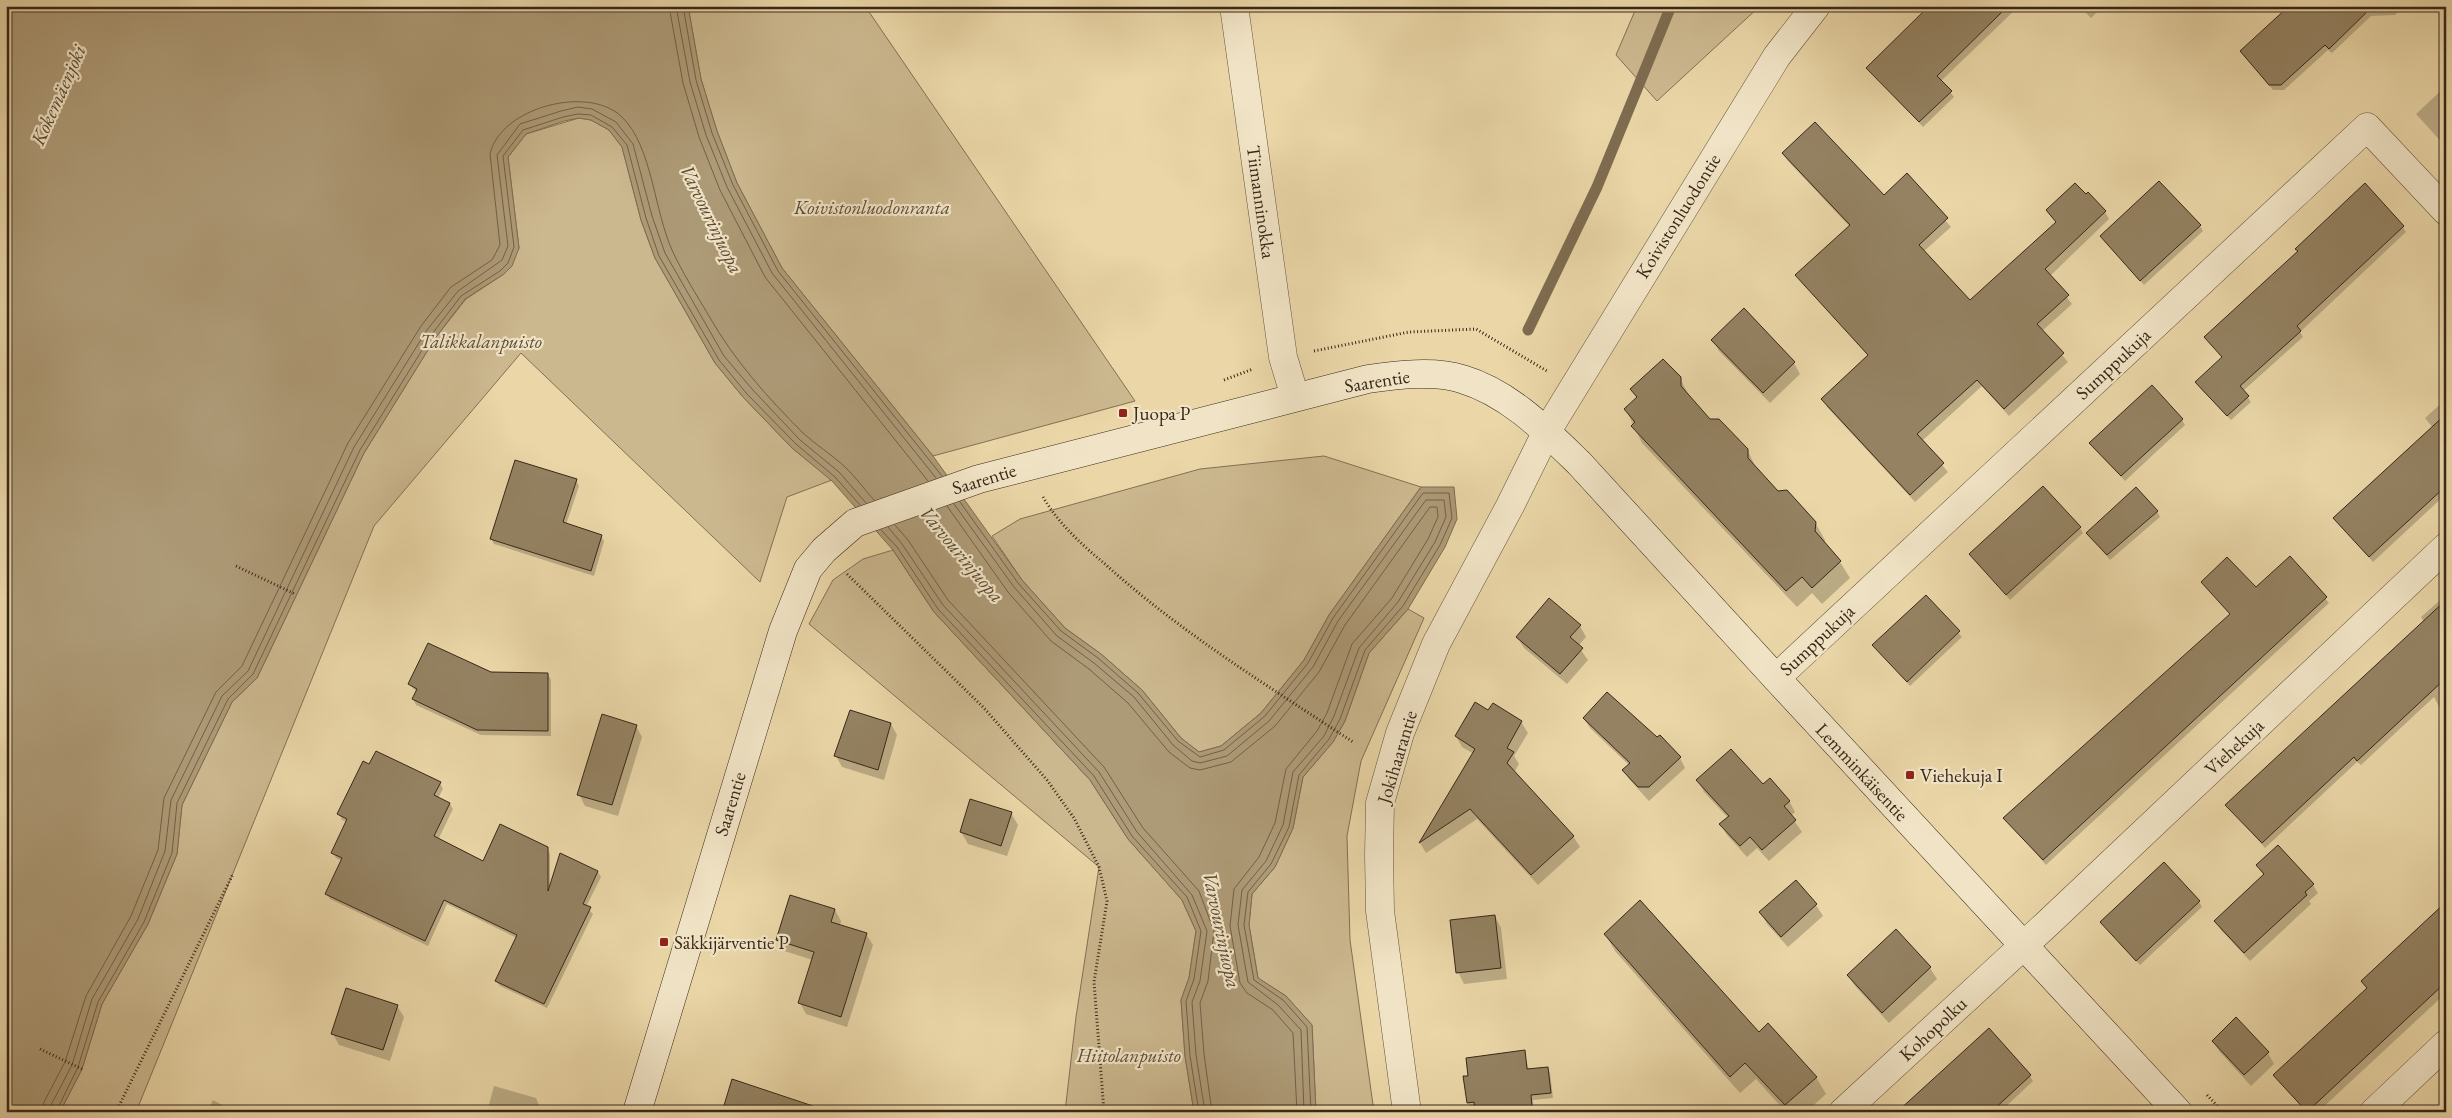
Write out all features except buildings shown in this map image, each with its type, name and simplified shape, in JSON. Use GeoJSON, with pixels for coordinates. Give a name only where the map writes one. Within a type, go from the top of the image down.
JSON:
{"type":"FeatureCollection","features":[{"type":"Feature","properties":{"kind":"street","name":"Tiimanninokka"},"geometry":{"type":"LineString","coordinates":[[1234,6],[1283,357],[1295,397]]}},
{"type":"Feature","properties":{"kind":"street","name":"Koivistonluodontie"},"geometry":{"type":"LineString","coordinates":[[1547,431],[1564,400],[1777,56],[1816,6]]}},
{"type":"Feature","properties":{"kind":"street","name":"Sumppukuja"},"geometry":{"type":"LineString","coordinates":[[1776,678],[2367,127],[2446,211]]}},
{"type":"Feature","properties":{"kind":"street","name":"Saarentie"},"geometry":{"type":"LineString","coordinates":[[637,1112],[783,631],[808,569],[824,550],[854,523],[979,479],[1368,378],[1410,374],[1462,378],[1506,399],[1547,431]]}},
{"type":"Feature","properties":{"kind":"street","name":"Lemminkäisentie"},"geometry":{"type":"LineString","coordinates":[[1547,431],[1579,463],[2022,946],[2178,1112]]}},
{"type":"Feature","properties":{"kind":"street","name":"Jokihaarantie"},"geometry":{"type":"LineString","coordinates":[[1407,1112],[1380,911],[1378,855],[1380,804],[1400,733],[1436,644],[1510,506],[1547,431]]}},
{"type":"Feature","properties":{"kind":"street","name":"Viehekuja"},"geometry":{"type":"LineString","coordinates":[[2022,946],[2446,547]]}},
{"type":"Feature","properties":{"kind":"street","name":"Kohopolku"},"geometry":{"type":"LineString","coordinates":[[1843,1112],[2022,946]]}},
{"type":"Feature","properties":{"kind":"street"},"geometry":{"type":"LineString","coordinates":[[2374,1112],[2446,1044]]}},
{"type":"Feature","properties":{"kind":"path"},"geometry":{"type":"LineString","coordinates":[[1216,383],[1283,357],[1409,332],[1476,329],[1545,368],[1564,400]]}},
{"type":"Feature","properties":{"kind":"path"},"geometry":{"type":"LineString","coordinates":[[1027,467],[1051,510],[1088,549],[1137,594],[1246,672],[1353,742]]}},
{"type":"Feature","properties":{"kind":"path"},"geometry":{"type":"LineString","coordinates":[[824,550],[873,602],[984,708],[1047,780],[1074,818],[1099,867],[1106,901],[1094,982],[1104,1112]]}},
{"type":"Feature","properties":{"kind":"path"},"geometry":{"type":"LineString","coordinates":[[236,566],[295,594]]}},
{"type":"Feature","properties":{"kind":"path"},"geometry":{"type":"LineString","coordinates":[[116,1112],[233,874]]}},
{"type":"Feature","properties":{"kind":"path"},"geometry":{"type":"LineString","coordinates":[[40,1049],[82,1069]]}},
{"type":"Feature","properties":{"kind":"path"},"geometry":{"type":"LineString","coordinates":[[2203,1090],[2223,1112]]}},
{"type":"Feature","properties":{"kind":"green space","name":"Koivistonluodonranta"},"geometry":{"type":"Polygon","coordinates":[[[688,6],[865,6],[1135,401],[933,456],[782,268],[737,183],[717,131],[701,79],[688,6]]]}},
{"type":"Feature","properties":{"kind":"green space"},"geometry":{"type":"Polygon","coordinates":[[[1637,6],[1760,6],[1657,101],[1616,55],[1637,6]]]}},
{"type":"Feature","properties":{"kind":"green space","name":"Talikkalanpuisto"},"geometry":{"type":"Polygon","coordinates":[[[579,118],[591,120],[609,130],[622,147],[641,220],[655,258],[715,363],[743,397],[792,448],[832,480],[787,497],[760,582],[521,353],[374,526],[136,1112],[60,1112],[82,1069],[102,1004],[148,924],[177,854],[182,805],[232,702],[257,678],[364,453],[436,337],[466,299],[504,274],[519,248],[508,157],[526,134],[579,118]]]}},
{"type":"Feature","properties":{"kind":"green space"},"geometry":{"type":"Polygon","coordinates":[[[1324,456],[1421,487],[1329,615],[1304,660],[1261,713],[1221,746],[1199,752],[1181,738],[1142,690],[1101,654],[1065,628],[1022,580],[992,536],[1020,519],[1200,469],[1324,456]]]}},
{"type":"Feature","properties":{"kind":"green space","name":"Hiitolanpuisto"},"geometry":{"type":"Polygon","coordinates":[[[893,550],[934,612],[1090,780],[1128,839],[1182,900],[1196,931],[1189,978],[1181,1000],[1185,1056],[1194,1112],[1065,1112],[1076,1017],[1099,867],[809,624],[833,580],[863,559],[893,550]]]}},
{"type":"Feature","properties":{"kind":"green space"},"geometry":{"type":"Polygon","coordinates":[[[1408,609],[1424,618],[1361,761],[1347,836],[1350,940],[1374,1112],[1316,1112],[1312,1025],[1286,996],[1258,978],[1249,925],[1252,894],[1275,867],[1293,828],[1303,777],[1333,742],[1345,721],[1369,653],[1408,609]]]}},
{"type":"Feature","properties":{"kind":"water"},"geometry":{"type":"Polygon","coordinates":[[[6,6],[688,6],[701,79],[717,131],[737,183],[782,268],[933,456],[1022,580],[1065,628],[1101,654],[1142,690],[1181,738],[1199,752],[1221,746],[1261,713],[1304,660],[1329,615],[1421,487],[1454,487],[1457,519],[1445,547],[1408,609],[1369,653],[1345,721],[1333,742],[1303,777],[1293,828],[1275,867],[1252,894],[1249,925],[1258,978],[1286,996],[1312,1025],[1316,1112],[1194,1112],[1185,1056],[1181,1000],[1189,978],[1196,931],[1182,900],[1128,839],[1090,780],[934,612],[893,550],[832,481],[792,448],[743,397],[715,363],[655,258],[641,220],[622,147],[609,130],[591,120],[579,118],[526,134],[508,157],[519,248],[512,266],[504,274],[465,299],[436,337],[364,453],[257,678],[232,702],[182,805],[177,854],[148,924],[102,1004],[82,1069],[60,1112],[6,1112],[6,6]]]}},
{"type":"Feature","properties":{"kind":"waterway"},"geometry":{"type":"LineString","coordinates":[[1528,330],[1597,187],[1671,6]]}},
{"type":"Feature","properties":{"kind":"place","name":"Juopa P"},"geometry":{"type":"Point","coordinates":[1123,413]}},
{"type":"Feature","properties":{"kind":"place","name":"Viehekuja I"},"geometry":{"type":"Point","coordinates":[1910,775]}},
{"type":"Feature","properties":{"kind":"place","name":"Säkkijärventie P"},"geometry":{"type":"Point","coordinates":[664,942]}},
{"type":"Feature","properties":{"kind":"water label","name":"Kokemäenjoki"},"geometry":{"type":"Point","coordinates":[58,95]}},
{"type":"Feature","properties":{"kind":"water label","name":"Varvourinjuopa"},"geometry":{"type":"Point","coordinates":[712,219]}},
{"type":"Feature","properties":{"kind":"water label","name":"Varvourinjuopa"},"geometry":{"type":"Point","coordinates":[962,554]}},
{"type":"Feature","properties":{"kind":"water label","name":"Varvourinjuopa"},"geometry":{"type":"Point","coordinates":[1222,930]}}]}
